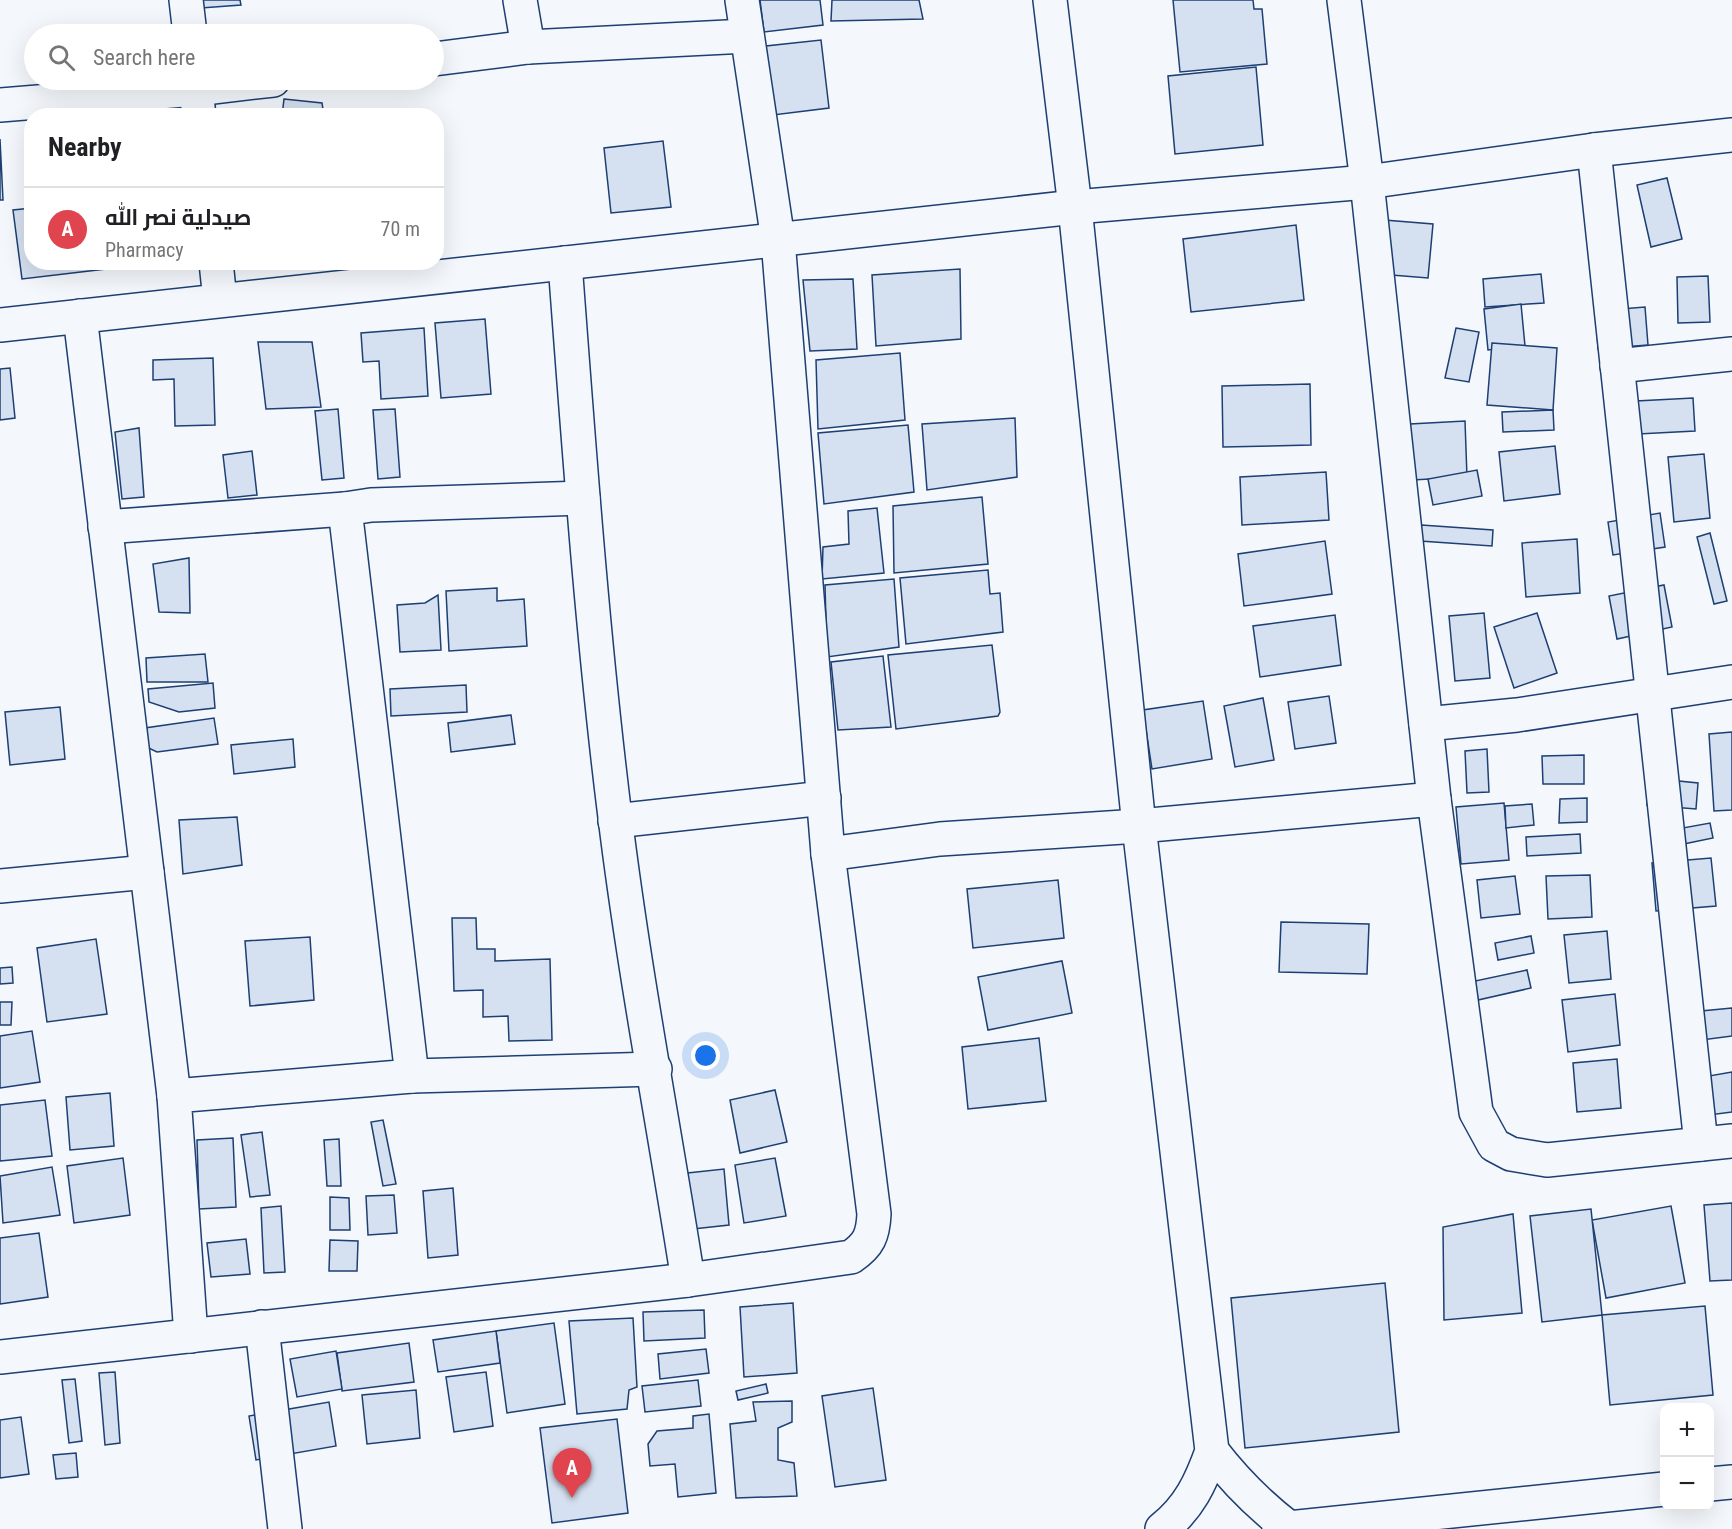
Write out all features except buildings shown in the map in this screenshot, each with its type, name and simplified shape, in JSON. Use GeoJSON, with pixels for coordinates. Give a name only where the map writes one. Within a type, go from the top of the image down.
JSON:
{"type":"FeatureCollection","features":[{"type":"Feature","properties":{"kind":"street"},"geometry":{"type":"LineString","coordinates":[[186,0],[189,24]]}},
{"type":"Feature","properties":{"kind":"street"},"geometry":{"type":"LineString","coordinates":[[520,0],[528,47]]}},
{"type":"Feature","properties":{"kind":"street"},"geometry":{"type":"LineString","coordinates":[[0,1357],[688,1280],[851,1257],[867,1246],[873,1232],[874,1214],[828,854],[778,240],[742,0]]}},
{"type":"Feature","properties":{"kind":"street"},"geometry":{"type":"LineString","coordinates":[[1050,0],[1076,207],[1138,826],[1212,1451],[1200,1486],[1179,1516],[1162,1529]]}},
{"type":"Feature","properties":{"kind":"street"},"geometry":{"type":"LineString","coordinates":[[1344,0],[1367,182],[1434,799],[1476,1112],[1494,1145],[1511,1154],[1547,1160],[1717,1143],[1653,693],[1594,150]]}},
{"type":"Feature","properties":{"kind":"street"},"geometry":{"type":"LineString","coordinates":[[444,58],[528,47],[747,36]]}},
{"type":"Feature","properties":{"kind":"street"},"geometry":{"type":"LineString","coordinates":[[0,105],[197,95],[222,90]]}},
{"type":"Feature","properties":{"kind":"street"},"geometry":{"type":"LineString","coordinates":[[0,325],[1076,207],[1367,182],[1594,150],[1732,135]]}},
{"type":"Feature","properties":{"kind":"street"},"geometry":{"type":"LineString","coordinates":[[565,263],[583,498],[615,821],[688,1280]]}},
{"type":"Feature","properties":{"kind":"street"},"geometry":{"type":"LineString","coordinates":[[217,270],[220,300]]}},
{"type":"Feature","properties":{"kind":"street"},"geometry":{"type":"LineString","coordinates":[[80,316],[174,1096],[191,1336]]}},
{"type":"Feature","properties":{"kind":"street"},"geometry":{"type":"LineString","coordinates":[[1617,366],[1732,354]]}},
{"type":"Feature","properties":{"kind":"street"},"geometry":{"type":"LineString","coordinates":[[105,527],[345,509],[371,505],[583,498]]}},
{"type":"Feature","properties":{"kind":"street"},"geometry":{"type":"LineString","coordinates":[[345,509],[412,1076]]}},
{"type":"Feature","properties":{"kind":"street"},"geometry":{"type":"LineString","coordinates":[[1426,724],[1517,715],[1732,682]]}},
{"type":"Feature","properties":{"kind":"street"},"geometry":{"type":"LineString","coordinates":[[615,821],[824,798]]}},
{"type":"Feature","properties":{"kind":"street"},"geometry":{"type":"LineString","coordinates":[[828,854],[940,839],[1138,826],[1434,799]]}},
{"type":"Feature","properties":{"kind":"street"},"geometry":{"type":"LineString","coordinates":[[0,886],[147,872]]}},
{"type":"Feature","properties":{"kind":"street"},"geometry":{"type":"LineString","coordinates":[[174,1096],[412,1076],[655,1069]]}},
{"type":"Feature","properties":{"kind":"street"},"geometry":{"type":"LineString","coordinates":[[262,1327],[285,1529]]}},
{"type":"Feature","properties":{"kind":"street"},"geometry":{"type":"LineString","coordinates":[[1212,1451],[1235,1480],[1261,1506],[1289,1528]]}},
{"type":"Feature","properties":{"kind":"street"},"geometry":{"type":"LineString","coordinates":[[1714,1484],[1732,1482]]}},
{"type":"Feature","properties":{"kind":"street"},"geometry":{"type":"LineString","coordinates":[[1279,1529],[1660,1490]]}},
{"type":"Feature","properties":{"kind":"place","name":"صيدلية نصر الله"},"geometry":{"type":"Point","coordinates":[572,1498]}}]}
